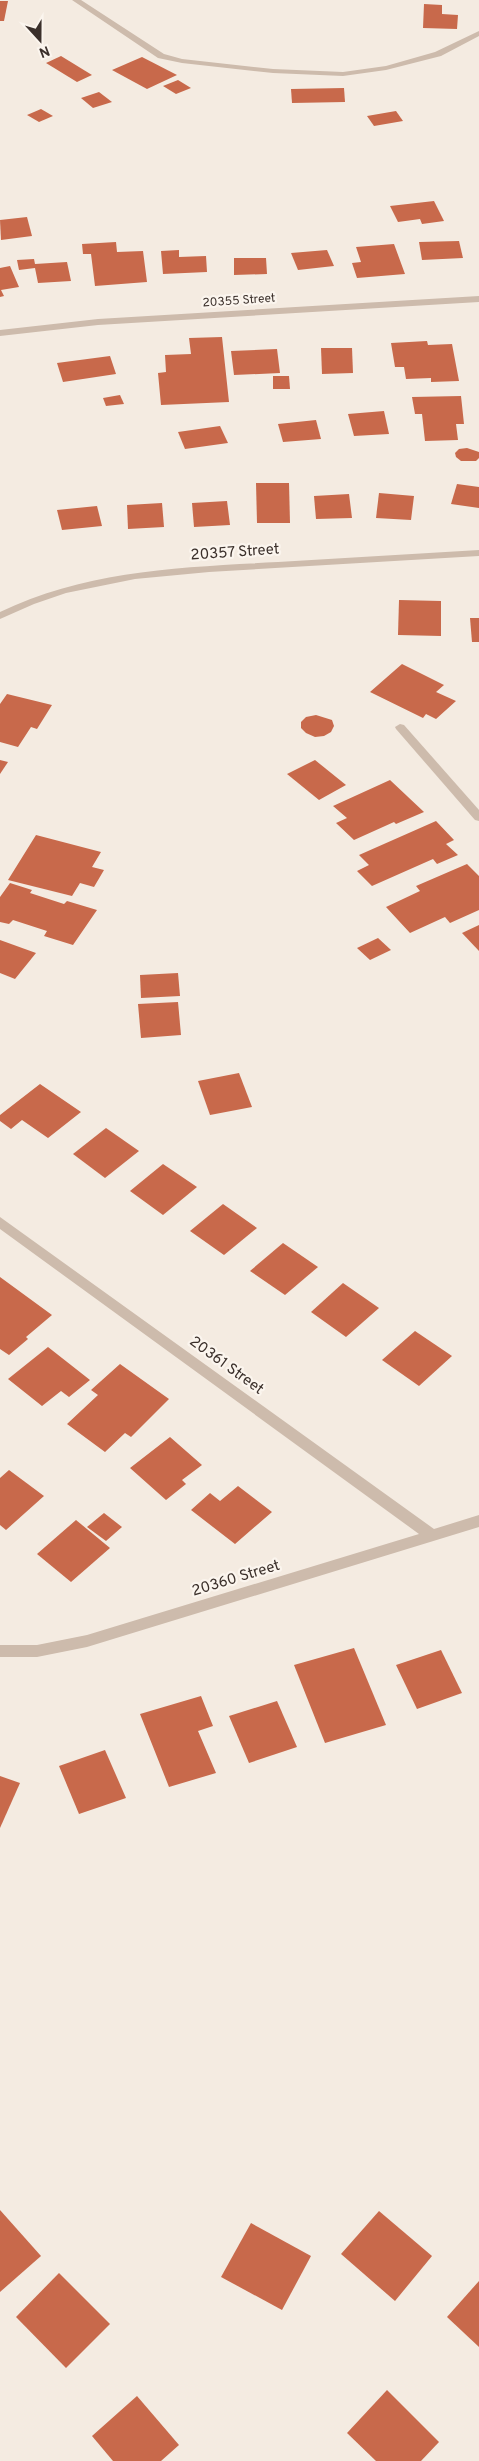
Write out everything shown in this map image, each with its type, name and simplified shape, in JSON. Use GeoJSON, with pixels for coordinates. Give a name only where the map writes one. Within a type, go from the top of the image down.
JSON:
{"type":"FeatureCollection","features":[{"type":"Feature","properties":{"kind":"street"},"geometry":{"type":"LineString","coordinates":[[76,0],[161,56],[198,64],[273,71],[335,74],[386,68],[438,54],[479,33]]}},
{"type":"Feature","properties":{"kind":"street","name":"20355 Street"},"geometry":{"type":"LineString","coordinates":[[0,333],[98,322],[479,299]]}},
{"type":"Feature","properties":{"kind":"street","name":"20357 Street"},"geometry":{"type":"LineString","coordinates":[[0,616],[18,605],[84,584],[151,575],[199,569],[479,553]]}},
{"type":"Feature","properties":{"kind":"street"},"geometry":{"type":"LineString","coordinates":[[400,727],[479,817]]}},
{"type":"Feature","properties":{"kind":"street","name":"20361 Street"},"geometry":{"type":"LineString","coordinates":[[0,1222],[433,1536]]}},
{"type":"Feature","properties":{"kind":"street","name":"20360 Street"},"geometry":{"type":"LineString","coordinates":[[0,1652],[37,1651],[87,1641],[479,1521]]}},
{"type":"Feature","properties":{"kind":"building"},"geometry":{"type":"Polygon","coordinates":[[[0,1],[8,1],[4,21],[0,21],[0,1]]]}},
{"type":"Feature","properties":{"kind":"building"},"geometry":{"type":"Polygon","coordinates":[[[424,4],[442,5],[442,14],[458,15],[457,29],[423,28],[424,4]]]}},
{"type":"Feature","properties":{"kind":"building"},"geometry":{"type":"Polygon","coordinates":[[[61,56],[92,75],[77,82],[46,63],[61,56]]]}},
{"type":"Feature","properties":{"kind":"building"},"geometry":{"type":"Polygon","coordinates":[[[142,57],[177,75],[147,89],[112,70],[142,57]]]}},
{"type":"Feature","properties":{"kind":"building"},"geometry":{"type":"Polygon","coordinates":[[[178,80],[191,88],[176,94],[163,86],[178,80]]]}},
{"type":"Feature","properties":{"kind":"building"},"geometry":{"type":"Polygon","coordinates":[[[344,88],[345,102],[292,103],[291,89],[344,88]]]}},
{"type":"Feature","properties":{"kind":"building"},"geometry":{"type":"Polygon","coordinates":[[[99,92],[112,102],[93,108],[81,98],[99,92]]]}},
{"type":"Feature","properties":{"kind":"building"},"geometry":{"type":"Polygon","coordinates":[[[41,109],[53,116],[39,122],[27,115],[41,109]]]}},
{"type":"Feature","properties":{"kind":"building"},"geometry":{"type":"Polygon","coordinates":[[[396,111],[403,121],[374,126],[367,116],[396,111]]]}},
{"type":"Feature","properties":{"kind":"building"},"geometry":{"type":"Polygon","coordinates":[[[434,201],[444,221],[422,224],[420,219],[398,222],[390,206],[434,201]]]}},
{"type":"Feature","properties":{"kind":"building"},"geometry":{"type":"Polygon","coordinates":[[[27,217],[32,236],[1,240],[0,220],[27,217]]]}},
{"type":"Feature","properties":{"kind":"building"},"geometry":{"type":"Polygon","coordinates":[[[459,241],[463,258],[422,260],[419,242],[459,241]]]}},
{"type":"Feature","properties":{"kind":"building"},"geometry":{"type":"Polygon","coordinates":[[[116,242],[117,252],[143,251],[147,282],[95,286],[91,254],[83,254],[82,244],[116,242]]]}},
{"type":"Feature","properties":{"kind":"building"},"geometry":{"type":"Polygon","coordinates":[[[394,244],[405,274],[357,278],[352,263],[361,262],[356,247],[394,244]]]}},
{"type":"Feature","properties":{"kind":"building"},"geometry":{"type":"Polygon","coordinates":[[[179,250],[179,257],[206,256],[207,272],[163,274],[161,251],[179,250]]]}},
{"type":"Feature","properties":{"kind":"building"},"geometry":{"type":"Polygon","coordinates":[[[327,250],[334,266],[298,270],[291,253],[327,250]]]}},
{"type":"Feature","properties":{"kind":"building"},"geometry":{"type":"Polygon","coordinates":[[[234,258],[266,258],[267,274],[234,275],[234,258]]]}},
{"type":"Feature","properties":{"kind":"building"},"geometry":{"type":"Polygon","coordinates":[[[34,259],[35,264],[67,262],[71,281],[38,283],[35,268],[19,270],[17,260],[34,259]]]}},
{"type":"Feature","properties":{"kind":"building"},"geometry":{"type":"Polygon","coordinates":[[[10,266],[19,287],[1,290],[4,296],[0,297],[0,268],[10,266]]]}},
{"type":"Feature","properties":{"kind":"building"},"geometry":{"type":"Polygon","coordinates":[[[222,337],[229,402],[161,405],[158,373],[166,372],[165,355],[191,354],[189,338],[222,337]]]}},
{"type":"Feature","properties":{"kind":"building"},"geometry":{"type":"Polygon","coordinates":[[[427,341],[428,345],[452,344],[459,381],[431,382],[431,378],[406,379],[404,367],[395,367],[391,343],[427,341]]]}},
{"type":"Feature","properties":{"kind":"building"},"geometry":{"type":"Polygon","coordinates":[[[321,348],[352,348],[353,373],[322,374],[321,348]]]}},
{"type":"Feature","properties":{"kind":"building"},"geometry":{"type":"Polygon","coordinates":[[[277,349],[280,373],[234,375],[231,351],[277,349]]]}},
{"type":"Feature","properties":{"kind":"building"},"geometry":{"type":"Polygon","coordinates":[[[110,356],[116,374],[63,382],[57,363],[110,356]]]}},
{"type":"Feature","properties":{"kind":"building"},"geometry":{"type":"Polygon","coordinates":[[[273,376],[289,376],[290,389],[273,389],[273,376]]]}},
{"type":"Feature","properties":{"kind":"building"},"geometry":{"type":"Polygon","coordinates":[[[120,395],[124,404],[106,406],[103,398],[120,395]]]}},
{"type":"Feature","properties":{"kind":"building"},"geometry":{"type":"Polygon","coordinates":[[[461,396],[464,424],[456,424],[458,440],[425,441],[422,414],[415,414],[412,397],[461,396]]]}},
{"type":"Feature","properties":{"kind":"building"},"geometry":{"type":"Polygon","coordinates":[[[384,411],[389,434],[354,436],[348,414],[384,411]]]}},
{"type":"Feature","properties":{"kind":"building"},"geometry":{"type":"Polygon","coordinates":[[[316,420],[321,439],[283,442],[278,424],[316,420]]]}},
{"type":"Feature","properties":{"kind":"building"},"geometry":{"type":"Polygon","coordinates":[[[220,426],[228,443],[185,449],[178,432],[220,426]]]}},
{"type":"Feature","properties":{"kind":"building"},"geometry":{"type":"Polygon","coordinates":[[[467,448],[479,452],[479,458],[476,461],[461,461],[456,457],[455,453],[459,449],[467,448]]]}},
{"type":"Feature","properties":{"kind":"building"},"geometry":{"type":"Polygon","coordinates":[[[256,483],[289,483],[290,523],[257,523],[256,483]]]}},
{"type":"Feature","properties":{"kind":"building"},"geometry":{"type":"Polygon","coordinates":[[[457,484],[479,487],[479,508],[451,504],[457,484]]]}},
{"type":"Feature","properties":{"kind":"building"},"geometry":{"type":"Polygon","coordinates":[[[379,493],[414,496],[411,520],[376,518],[379,493]]]}},
{"type":"Feature","properties":{"kind":"building"},"geometry":{"type":"Polygon","coordinates":[[[349,494],[352,518],[316,519],[314,496],[349,494]]]}},
{"type":"Feature","properties":{"kind":"building"},"geometry":{"type":"Polygon","coordinates":[[[227,501],[230,525],[194,527],[192,503],[227,501]]]}},
{"type":"Feature","properties":{"kind":"building"},"geometry":{"type":"Polygon","coordinates":[[[162,503],[164,527],[128,529],[127,505],[162,503]]]}},
{"type":"Feature","properties":{"kind":"building"},"geometry":{"type":"Polygon","coordinates":[[[97,506],[102,526],[62,530],[57,510],[97,506]]]}},
{"type":"Feature","properties":{"kind":"building"},"geometry":{"type":"Polygon","coordinates":[[[399,600],[441,601],[441,636],[398,635],[399,600]]]}},
{"type":"Feature","properties":{"kind":"building"},"geometry":{"type":"Polygon","coordinates":[[[470,618],[479,618],[479,642],[472,642],[470,618]]]}},
{"type":"Feature","properties":{"kind":"building"},"geometry":{"type":"Polygon","coordinates":[[[402,664],[444,685],[436,692],[456,701],[436,719],[426,714],[423,718],[370,692],[402,664]]]}},
{"type":"Feature","properties":{"kind":"building"},"geometry":{"type":"Polygon","coordinates":[[[7,694],[52,705],[37,729],[31,727],[18,747],[0,742],[0,704],[7,694]]]}},
{"type":"Feature","properties":{"kind":"building"},"geometry":{"type":"Polygon","coordinates":[[[316,715],[332,720],[334,726],[331,732],[324,736],[315,737],[306,733],[301,728],[301,722],[306,717],[316,715]]]}},
{"type":"Feature","properties":{"kind":"building"},"geometry":{"type":"Polygon","coordinates":[[[0,760],[8,762],[0,774],[0,760]]]}},
{"type":"Feature","properties":{"kind":"building"},"geometry":{"type":"Polygon","coordinates":[[[315,760],[346,785],[319,800],[287,774],[315,760]]]}},
{"type":"Feature","properties":{"kind":"building"},"geometry":{"type":"Polygon","coordinates":[[[390,780],[424,812],[396,824],[394,822],[354,840],[336,823],[347,818],[333,806],[390,780]]]}},
{"type":"Feature","properties":{"kind":"building"},"geometry":{"type":"Polygon","coordinates":[[[436,821],[454,840],[446,844],[458,855],[437,864],[433,859],[372,886],[357,871],[369,865],[359,855],[436,821]]]}},
{"type":"Feature","properties":{"kind":"building"},"geometry":{"type":"Polygon","coordinates":[[[36,835],[101,852],[92,867],[104,870],[94,887],[80,883],[72,896],[8,880],[36,835]]]}},
{"type":"Feature","properties":{"kind":"building"},"geometry":{"type":"Polygon","coordinates":[[[467,864],[479,876],[479,910],[450,923],[445,917],[410,933],[386,907],[420,891],[416,886],[467,864]]]}},
{"type":"Feature","properties":{"kind":"building"},"geometry":{"type":"Polygon","coordinates":[[[10,883],[32,890],[30,893],[64,904],[67,901],[97,910],[73,945],[44,936],[47,931],[13,920],[9,924],[0,922],[0,897],[10,883]]]}},
{"type":"Feature","properties":{"kind":"building"},"geometry":{"type":"Polygon","coordinates":[[[479,925],[479,951],[462,933],[479,925]]]}},
{"type":"Feature","properties":{"kind":"building"},"geometry":{"type":"Polygon","coordinates":[[[378,938],[391,950],[370,960],[357,948],[378,938]]]}},
{"type":"Feature","properties":{"kind":"building"},"geometry":{"type":"Polygon","coordinates":[[[0,940],[36,953],[15,979],[0,973],[0,940]]]}},
{"type":"Feature","properties":{"kind":"building"},"geometry":{"type":"Polygon","coordinates":[[[178,973],[180,996],[141,998],[140,975],[178,973]]]}},
{"type":"Feature","properties":{"kind":"building"},"geometry":{"type":"Polygon","coordinates":[[[178,1002],[181,1035],[141,1038],[138,1004],[178,1002]]]}},
{"type":"Feature","properties":{"kind":"building"},"geometry":{"type":"Polygon","coordinates":[[[239,1073],[252,1107],[210,1115],[198,1081],[239,1073]]]}},
{"type":"Feature","properties":{"kind":"building"},"geometry":{"type":"Polygon","coordinates":[[[40,1084],[81,1112],[48,1138],[22,1120],[11,1129],[0,1121],[0,1115],[40,1084]]]}},
{"type":"Feature","properties":{"kind":"building"},"geometry":{"type":"Polygon","coordinates":[[[106,1128],[139,1151],[105,1178],[73,1154],[106,1128]]]}},
{"type":"Feature","properties":{"kind":"building"},"geometry":{"type":"Polygon","coordinates":[[[163,1164],[197,1187],[163,1215],[130,1191],[163,1164]]]}},
{"type":"Feature","properties":{"kind":"building"},"geometry":{"type":"Polygon","coordinates":[[[223,1204],[257,1228],[224,1255],[190,1231],[223,1204]]]}},
{"type":"Feature","properties":{"kind":"building"},"geometry":{"type":"Polygon","coordinates":[[[283,1243],[318,1267],[285,1295],[250,1271],[283,1243]]]}},
{"type":"Feature","properties":{"kind":"building"},"geometry":{"type":"Polygon","coordinates":[[[0,1277],[52,1315],[26,1337],[28,1339],[9,1355],[0,1349],[0,1277]]]}},
{"type":"Feature","properties":{"kind":"building"},"geometry":{"type":"Polygon","coordinates":[[[343,1283],[379,1308],[346,1337],[311,1312],[343,1283]]]}},
{"type":"Feature","properties":{"kind":"building"},"geometry":{"type":"Polygon","coordinates":[[[415,1331],[452,1356],[419,1386],[382,1360],[415,1331]]]}},
{"type":"Feature","properties":{"kind":"building"},"geometry":{"type":"Polygon","coordinates":[[[48,1347],[90,1380],[69,1397],[61,1391],[42,1406],[8,1379],[48,1347]]]}},
{"type":"Feature","properties":{"kind":"building"},"geometry":{"type":"Polygon","coordinates":[[[120,1364],[169,1399],[131,1437],[125,1433],[105,1452],[67,1424],[98,1395],[91,1390],[120,1364]]]}},
{"type":"Feature","properties":{"kind":"building"},"geometry":{"type":"Polygon","coordinates":[[[170,1437],[202,1465],[182,1480],[186,1484],[166,1500],[130,1468],[170,1437]]]}},
{"type":"Feature","properties":{"kind":"building"},"geometry":{"type":"Polygon","coordinates":[[[9,1470],[44,1496],[6,1530],[0,1525],[0,1478],[9,1470]]]}},
{"type":"Feature","properties":{"kind":"building"},"geometry":{"type":"Polygon","coordinates":[[[238,1486],[272,1512],[235,1544],[191,1510],[210,1493],[220,1501],[238,1486]]]}},
{"type":"Feature","properties":{"kind":"building"},"geometry":{"type":"Polygon","coordinates":[[[104,1513],[122,1527],[106,1541],[87,1527],[104,1513]]]}},
{"type":"Feature","properties":{"kind":"building"},"geometry":{"type":"Polygon","coordinates":[[[76,1520],[110,1548],[71,1582],[37,1554],[76,1520]]]}},
{"type":"Feature","properties":{"kind":"building"},"geometry":{"type":"Polygon","coordinates":[[[354,1648],[386,1725],[325,1743],[294,1665],[354,1648]]]}},
{"type":"Feature","properties":{"kind":"building"},"geometry":{"type":"Polygon","coordinates":[[[441,1650],[462,1693],[417,1709],[396,1665],[441,1650]]]}},
{"type":"Feature","properties":{"kind":"building"},"geometry":{"type":"Polygon","coordinates":[[[201,1696],[213,1726],[198,1731],[216,1773],[169,1787],[140,1714],[201,1696]]]}},
{"type":"Feature","properties":{"kind":"building"},"geometry":{"type":"Polygon","coordinates":[[[277,1701],[297,1747],[249,1763],[229,1716],[277,1701]]]}},
{"type":"Feature","properties":{"kind":"building"},"geometry":{"type":"Polygon","coordinates":[[[105,1750],[126,1798],[79,1814],[59,1766],[105,1750]]]}},
{"type":"Feature","properties":{"kind":"building"},"geometry":{"type":"Polygon","coordinates":[[[0,1776],[20,1783],[0,1828],[0,1776]]]}},
{"type":"Feature","properties":{"kind":"building"},"geometry":{"type":"Polygon","coordinates":[[[0,2210],[41,2256],[0,2292],[0,2210]]]}},
{"type":"Feature","properties":{"kind":"building"},"geometry":{"type":"Polygon","coordinates":[[[379,2211],[432,2256],[395,2301],[341,2254],[379,2211]]]}},
{"type":"Feature","properties":{"kind":"building"},"geometry":{"type":"Polygon","coordinates":[[[251,2223],[311,2256],[282,2310],[221,2277],[251,2223]]]}},
{"type":"Feature","properties":{"kind":"building"},"geometry":{"type":"Polygon","coordinates":[[[59,2273],[110,2324],[66,2368],[16,2317],[59,2273]]]}},
{"type":"Feature","properties":{"kind":"building"},"geometry":{"type":"Polygon","coordinates":[[[479,2281],[479,2347],[447,2317],[479,2281]]]}},
{"type":"Feature","properties":{"kind":"building"},"geometry":{"type":"Polygon","coordinates":[[[387,2390],[439,2442],[421,2461],[376,2461],[347,2433],[387,2390]]]}},
{"type":"Feature","properties":{"kind":"building"},"geometry":{"type":"Polygon","coordinates":[[[137,2396],[179,2445],[161,2461],[113,2461],[92,2436],[137,2396]]]}}]}
